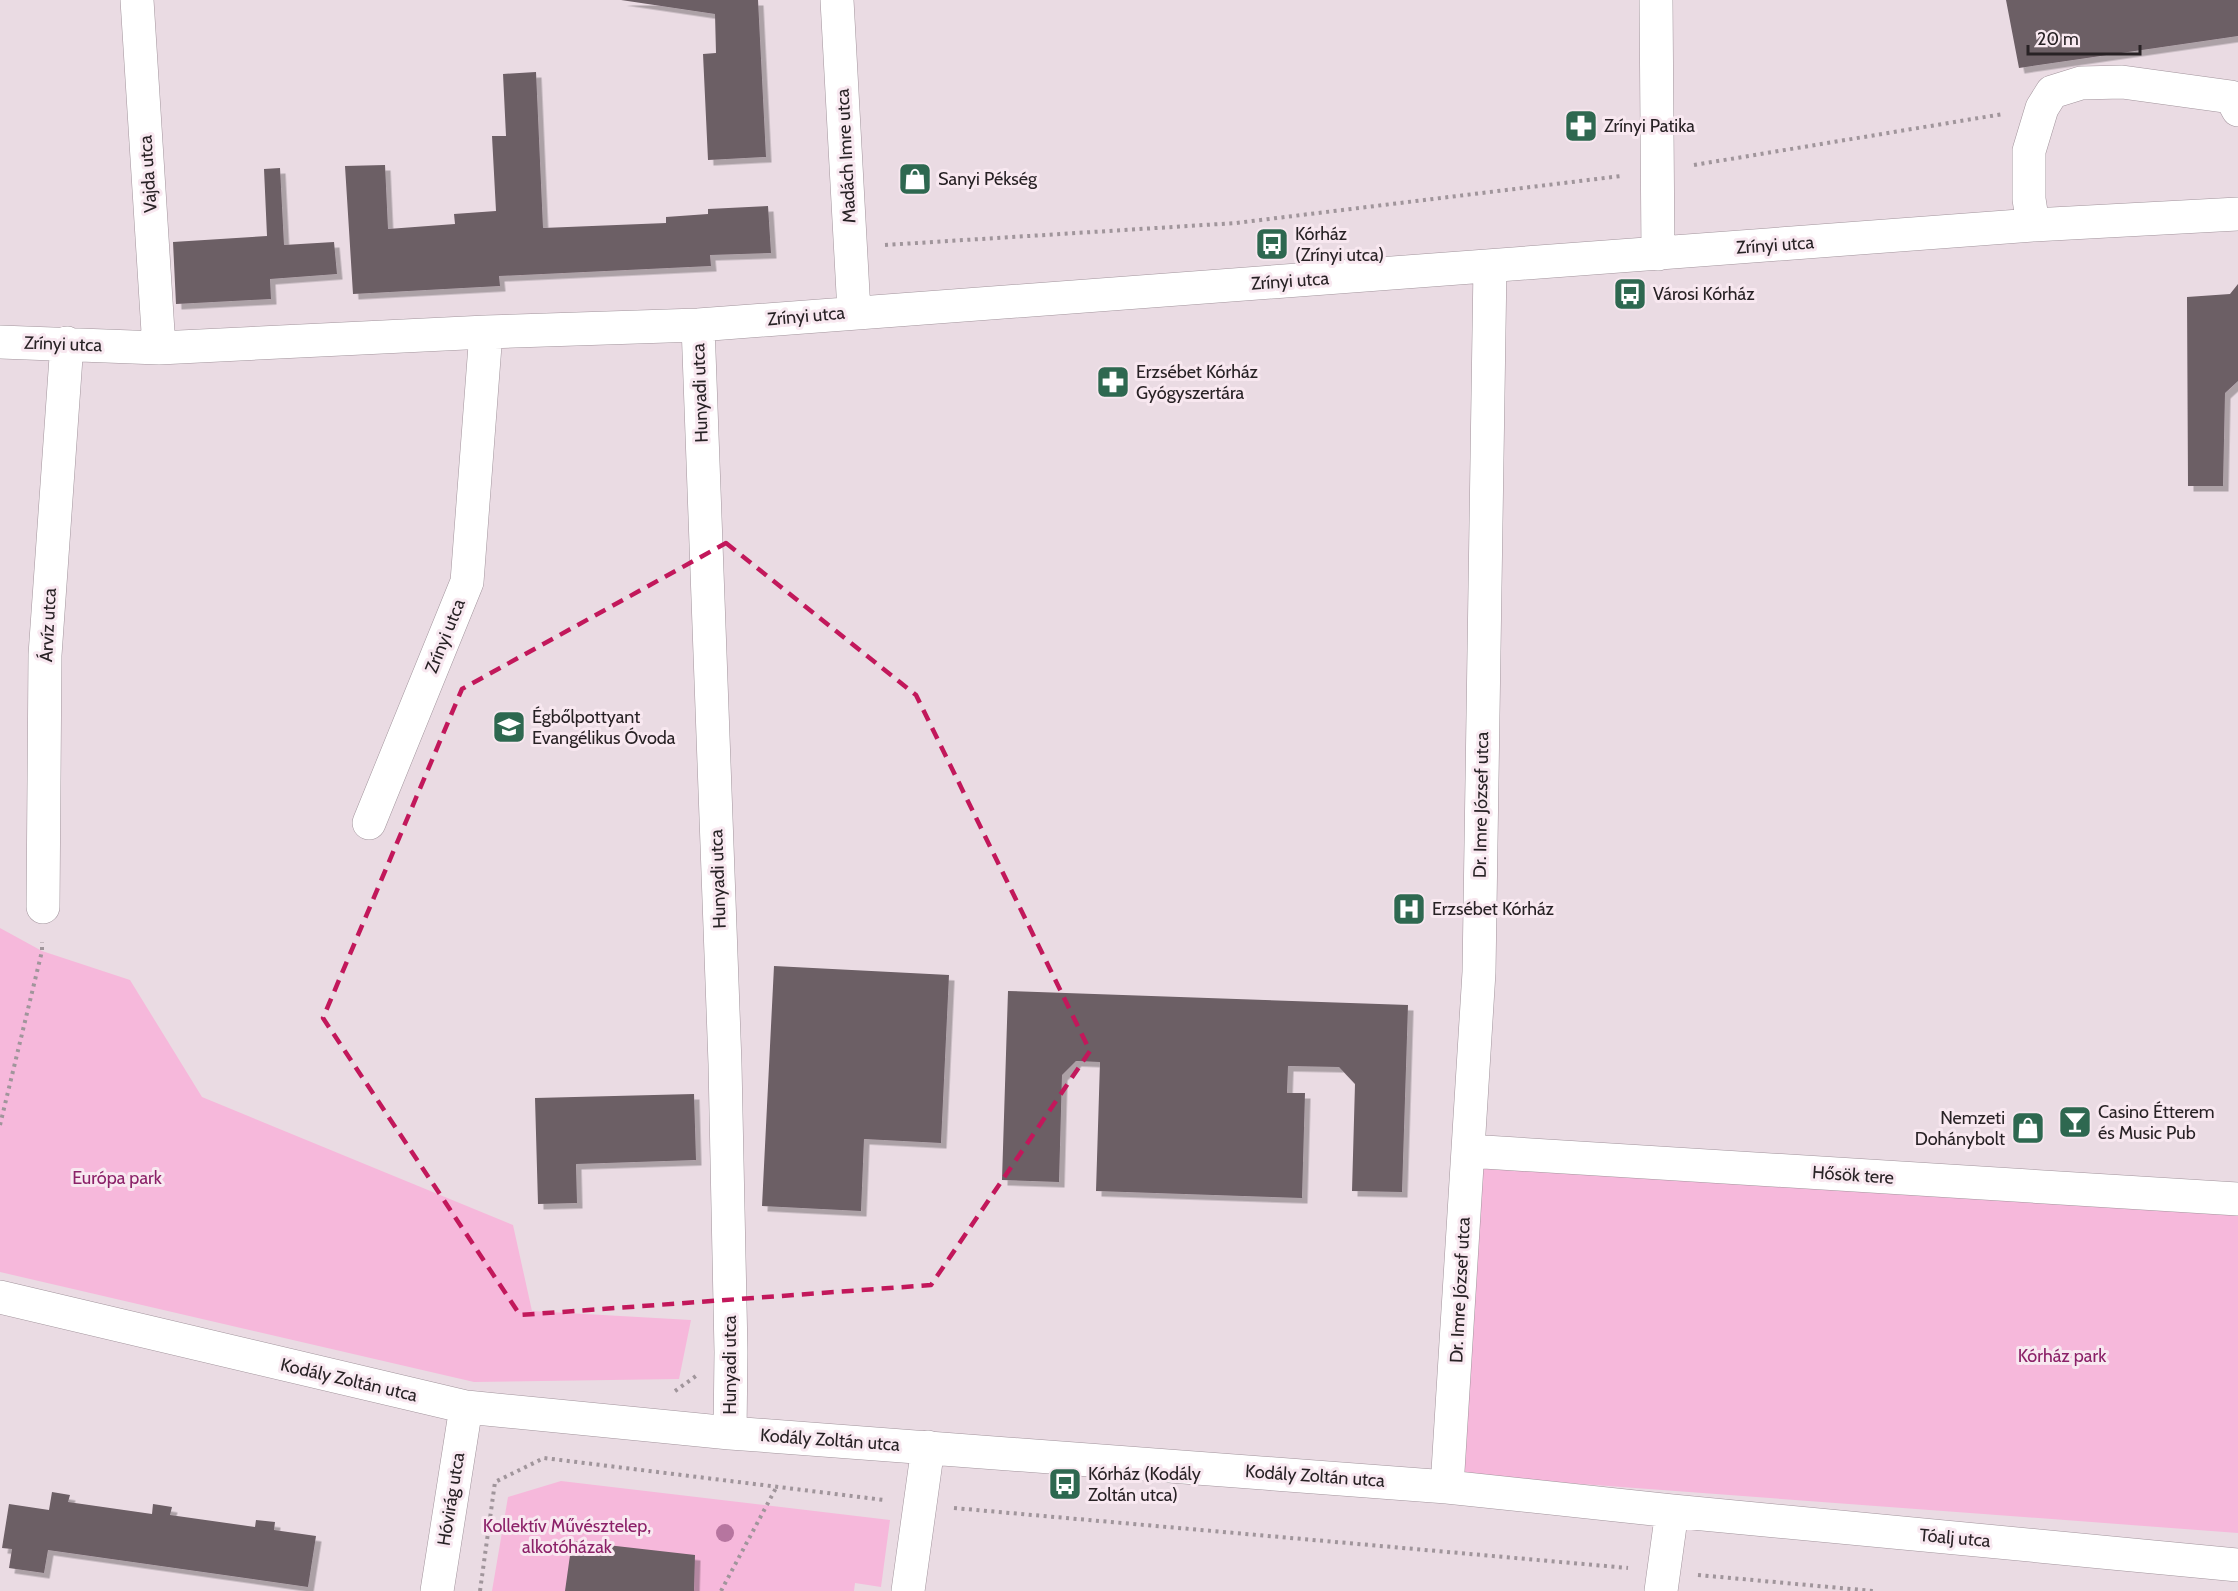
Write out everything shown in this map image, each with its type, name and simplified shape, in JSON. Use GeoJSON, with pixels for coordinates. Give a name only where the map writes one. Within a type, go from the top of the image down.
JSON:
{"type":"FeatureCollection","features":[{"type":"Feature","properties":{"kind":"street","name":"Vajda utca"},"geometry":{"type":"LineString","coordinates":[[136,0],[159,348]]}},
{"type":"Feature","properties":{"kind":"street","name":"Madách Imre utca"},"geometry":{"type":"LineString","coordinates":[[837,0],[854,312]]}},
{"type":"Feature","properties":{"kind":"street"},"geometry":{"type":"LineString","coordinates":[[1656,0],[1658,254]]}},
{"type":"Feature","properties":{"kind":"street"},"geometry":{"type":"LineString","coordinates":[[2033,225],[2029,199],[2029,151],[2042,108],[2052,92],[2081,83],[2122,82],[2231,97],[2238,110]]}},
{"type":"Feature","properties":{"kind":"street","name":"Zrínyi utca"},"geometry":{"type":"LineString","coordinates":[[0,342],[159,348],[486,332],[698,325],[2033,225],[2238,214]]}},
{"type":"Feature","properties":{"kind":"street","name":"Dr. Imre József utca"},"geometry":{"type":"LineString","coordinates":[[1447,1487],[1479,960],[1490,266]]}},
{"type":"Feature","properties":{"kind":"street","name":"Hunyadi utca"},"geometry":{"type":"LineString","coordinates":[[698,325],[725,1064],[731,1340],[730,1433]]}},
{"type":"Feature","properties":{"kind":"street","name":"Zrínyi utca"},"geometry":{"type":"LineString","coordinates":[[369,823],[467,582],[486,332]]}},
{"type":"Feature","properties":{"kind":"street","name":"Árvíz utca"},"geometry":{"type":"LineString","coordinates":[[43,907],[45,655],[67,343]]}},
{"type":"Feature","properties":{"kind":"street","name":"Hősök tere"},"geometry":{"type":"LineString","coordinates":[[1467,1150],[2238,1199]]}},
{"type":"Feature","properties":{"kind":"street","name":"Kodály Zoltán utca"},"geometry":{"type":"LineString","coordinates":[[0,1297],[466,1407],[730,1433],[1447,1487],[1672,1511]]}},
{"type":"Feature","properties":{"kind":"street","name":"Hóvirág utca"},"geometry":{"type":"LineString","coordinates":[[436,1591],[466,1407]]}},
{"type":"Feature","properties":{"kind":"street"},"geometry":{"type":"LineString","coordinates":[[908,1591],[928,1447]]}},
{"type":"Feature","properties":{"kind":"street"},"geometry":{"type":"LineString","coordinates":[[1662,1581],[1672,1511]]}},
{"type":"Feature","properties":{"kind":"street","name":"Tóalj utca"},"geometry":{"type":"LineString","coordinates":[[1672,1511],[2238,1565]]}},
{"type":"Feature","properties":{"kind":"path"},"geometry":{"type":"LineString","coordinates":[[852,247],[1236,223],[1657,172],[2042,108]]}},
{"type":"Feature","properties":{"kind":"path"},"geometry":{"type":"LineString","coordinates":[[0,1125],[42,951],[43,907]]}},
{"type":"Feature","properties":{"kind":"path"},"geometry":{"type":"LineString","coordinates":[[480,1591],[495,1482],[544,1458],[920,1505],[1662,1581],[1874,1591]]}},
{"type":"Feature","properties":{"kind":"path"},"geometry":{"type":"LineString","coordinates":[[721,1591],[777,1486]]}},
{"type":"Feature","properties":{"kind":"highlighted area"},"geometry":{"type":"Polygon","coordinates":[[[726,543],[916,695],[1090,1051],[931,1285],[520,1315],[323,1018],[462,689],[726,543]]]}},
{"type":"Feature","properties":{"kind":"green space","name":"Európa park"},"geometry":{"type":"Polygon","coordinates":[[[0,928],[42,951],[130,980],[202,1097],[513,1225],[532,1311],[691,1320],[679,1379],[474,1382],[0,1272],[0,928]]]}},
{"type":"Feature","properties":{"kind":"green space","name":"Kórház park"},"geometry":{"type":"Polygon","coordinates":[[[1467,1160],[2238,1201],[2238,1533],[1448,1474],[1467,1160]]]}},
{"type":"Feature","properties":{"kind":"green space","name":"Kollektív Művésztelep, alkotóházak"},"geometry":{"type":"Polygon","coordinates":[[[561,1481],[890,1520],[881,1587],[855,1583],[854,1591],[492,1591],[508,1497],[561,1481]]]}},
{"type":"Feature","properties":{"kind":"building"},"geometry":{"type":"Polygon","coordinates":[[[621,0],[758,0],[766,157],[708,160],[703,54],[716,53],[715,14],[621,0]]]}},
{"type":"Feature","properties":{"kind":"building"},"geometry":{"type":"Polygon","coordinates":[[[2006,0],[2238,0],[2238,36],[2019,68],[2006,0]]]}},
{"type":"Feature","properties":{"kind":"building"},"geometry":{"type":"Polygon","coordinates":[[[536,72],[543,228],[666,223],[666,217],[708,214],[708,209],[768,206],[771,253],[710,255],[711,266],[499,276],[500,286],[353,294],[345,166],[385,165],[388,229],[455,224],[454,214],[496,211],[492,136],[506,136],[503,74],[536,72]]]}},
{"type":"Feature","properties":{"kind":"building"},"geometry":{"type":"Polygon","coordinates":[[[280,168],[284,245],[334,242],[337,274],[270,279],[271,299],[176,304],[173,242],[267,236],[264,169],[280,168]]]}},
{"type":"Feature","properties":{"kind":"building"},"geometry":{"type":"Polygon","coordinates":[[[2238,284],[2238,381],[2225,393],[2223,486],[2188,486],[2187,297],[2230,294],[2238,284]]]}},
{"type":"Feature","properties":{"kind":"building"},"geometry":{"type":"Polygon","coordinates":[[[774,966],[949,975],[941,1143],[864,1139],[861,1211],[762,1206],[774,966]]]}},
{"type":"Feature","properties":{"kind":"building"},"geometry":{"type":"Polygon","coordinates":[[[1008,991],[1408,1005],[1402,1192],[1352,1191],[1355,1084],[1339,1067],[1288,1066],[1287,1093],[1305,1093],[1302,1198],[1096,1191],[1100,1062],[1076,1061],[1062,1075],[1059,1182],[1002,1180],[1008,991]]]}},
{"type":"Feature","properties":{"kind":"building"},"geometry":{"type":"Polygon","coordinates":[[[694,1094],[696,1160],[576,1164],[577,1203],[538,1204],[535,1098],[694,1094]]]}},
{"type":"Feature","properties":{"kind":"building"},"geometry":{"type":"Polygon","coordinates":[[[52,1492],[70,1495],[68,1502],[152,1514],[153,1504],[172,1507],[170,1515],[255,1527],[256,1520],[275,1522],[274,1530],[316,1536],[308,1587],[48,1550],[44,1573],[9,1568],[12,1549],[2,1548],[9,1504],[49,1510],[52,1492]]]}},
{"type":"Feature","properties":{"kind":"building"},"geometry":{"type":"Polygon","coordinates":[[[572,1541],[695,1555],[694,1591],[565,1591],[572,1541]]]}},
{"type":"Feature","properties":{"kind":"place","name":"Zrínyi Patika"},"geometry":{"type":"Point","coordinates":[1581,126]}},
{"type":"Feature","properties":{"kind":"place","name":"Sanyi Pékség"},"geometry":{"type":"Point","coordinates":[915,179]}},
{"type":"Feature","properties":{"kind":"place","name":"Kórház (Zrínyi utca)"},"geometry":{"type":"Point","coordinates":[1272,244]}},
{"type":"Feature","properties":{"kind":"place","name":"Városi Kórház"},"geometry":{"type":"Point","coordinates":[1630,294]}},
{"type":"Feature","properties":{"kind":"place","name":"Erzsébet Kórház Gyógyszertára"},"geometry":{"type":"Point","coordinates":[1113,382]}},
{"type":"Feature","properties":{"kind":"place","name":"Égbőlpottyant Evangélikus Óvoda"},"geometry":{"type":"Point","coordinates":[509,727]}},
{"type":"Feature","properties":{"kind":"place","name":"Erzsébet Kórház"},"geometry":{"type":"Point","coordinates":[1409,909]}},
{"type":"Feature","properties":{"kind":"place","name":"Casino Étterem és Music Pub"},"geometry":{"type":"Point","coordinates":[2075,1122]}},
{"type":"Feature","properties":{"kind":"place","name":"Nemzeti Dohánybolt"},"geometry":{"type":"Point","coordinates":[2028,1128]}},
{"type":"Feature","properties":{"kind":"place","name":"Kórház (Kodály Zoltán utca)"},"geometry":{"type":"Point","coordinates":[1065,1484]}}]}
